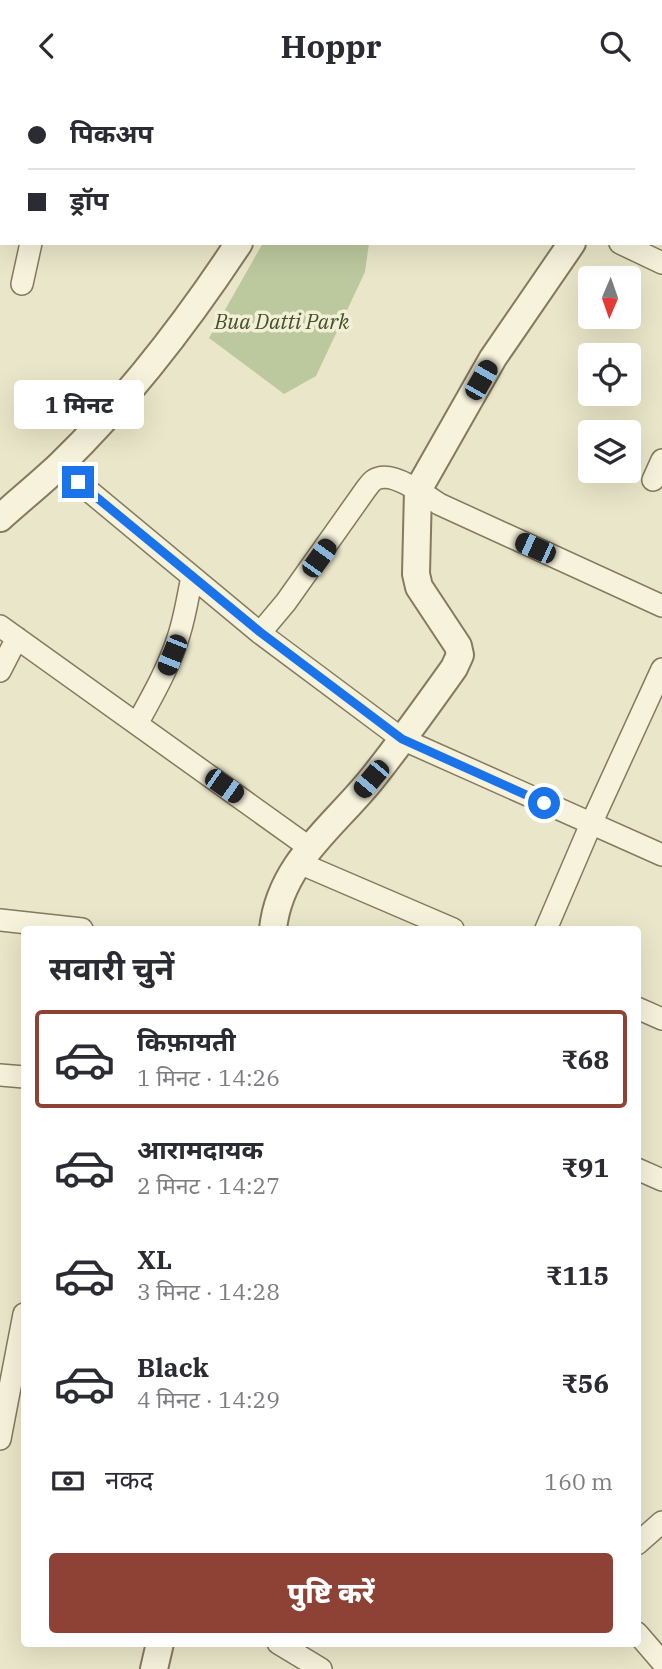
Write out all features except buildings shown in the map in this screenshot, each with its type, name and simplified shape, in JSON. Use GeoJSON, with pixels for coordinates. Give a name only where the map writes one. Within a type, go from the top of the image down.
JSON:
{"type":"FeatureCollection","features":[{"type":"Feature","properties":{"kind":"street"},"geometry":{"type":"LineString","coordinates":[[22,284],[32,245]]}},
{"type":"Feature","properties":{"kind":"street"},"geometry":{"type":"LineString","coordinates":[[2,513],[59,466],[126,393],[207,291],[238,245]]}},
{"type":"Feature","properties":{"kind":"street"},"geometry":{"type":"LineString","coordinates":[[273,926],[282,888],[304,855],[343,813],[402,739],[454,668],[460,655],[458,646],[419,587],[416,574],[418,490],[494,358],[571,245]]}},
{"type":"Feature","properties":{"kind":"street"},"geometry":{"type":"LineString","coordinates":[[625,245],[662,263]]}},
{"type":"Feature","properties":{"kind":"street"},"geometry":{"type":"LineString","coordinates":[[59,466],[260,632],[402,739],[662,855]]}},
{"type":"Feature","properties":{"kind":"street"},"geometry":{"type":"LineString","coordinates":[[260,632],[286,602],[373,481],[385,477],[418,490],[439,504],[662,606]]}},
{"type":"Feature","properties":{"kind":"street"},"geometry":{"type":"LineString","coordinates":[[137,724],[163,678],[172,655],[180,633],[192,577]]}},
{"type":"Feature","properties":{"kind":"street"},"geometry":{"type":"LineString","coordinates":[[0,671],[8,632],[137,724],[304,855],[447,926]]}},
{"type":"Feature","properties":{"kind":"street"},"geometry":{"type":"LineString","coordinates":[[546,926],[662,669]]}},
{"type":"Feature","properties":{"kind":"street"},"geometry":{"type":"LineString","coordinates":[[0,920],[55,926]]}},
{"type":"Feature","properties":{"kind":"street"},"geometry":{"type":"LineString","coordinates":[[641,1010],[662,1019]]}},
{"type":"Feature","properties":{"kind":"street"},"geometry":{"type":"LineString","coordinates":[[0,1075],[21,1077]]}},
{"type":"Feature","properties":{"kind":"street"},"geometry":{"type":"LineString","coordinates":[[641,1171],[662,1179]]}},
{"type":"Feature","properties":{"kind":"street"},"geometry":{"type":"LineString","coordinates":[[0,1439],[9,1343],[21,1320]]}},
{"type":"Feature","properties":{"kind":"street"},"geometry":{"type":"LineString","coordinates":[[641,1540],[662,1522]]}},
{"type":"Feature","properties":{"kind":"street"},"geometry":{"type":"LineString","coordinates":[[641,1638],[662,1663]]}},
{"type":"Feature","properties":{"kind":"street"},"geometry":{"type":"LineString","coordinates":[[154,1669],[159,1647]]}},
{"type":"Feature","properties":{"kind":"street"},"geometry":{"type":"LineString","coordinates":[[285,1647],[321,1669]]}},
{"type":"Feature","properties":{"kind":"green space","name":"Bua Datti Park"},"geometry":{"type":"Polygon","coordinates":[[[262,245],[369,245],[365,272],[316,376],[284,394],[209,338],[262,245]]]}},
{"type":"Feature","properties":{"kind":"route"},"geometry":{"type":"LineString","coordinates":[[78,482],[260,632],[402,739],[544,803]]}}]}
